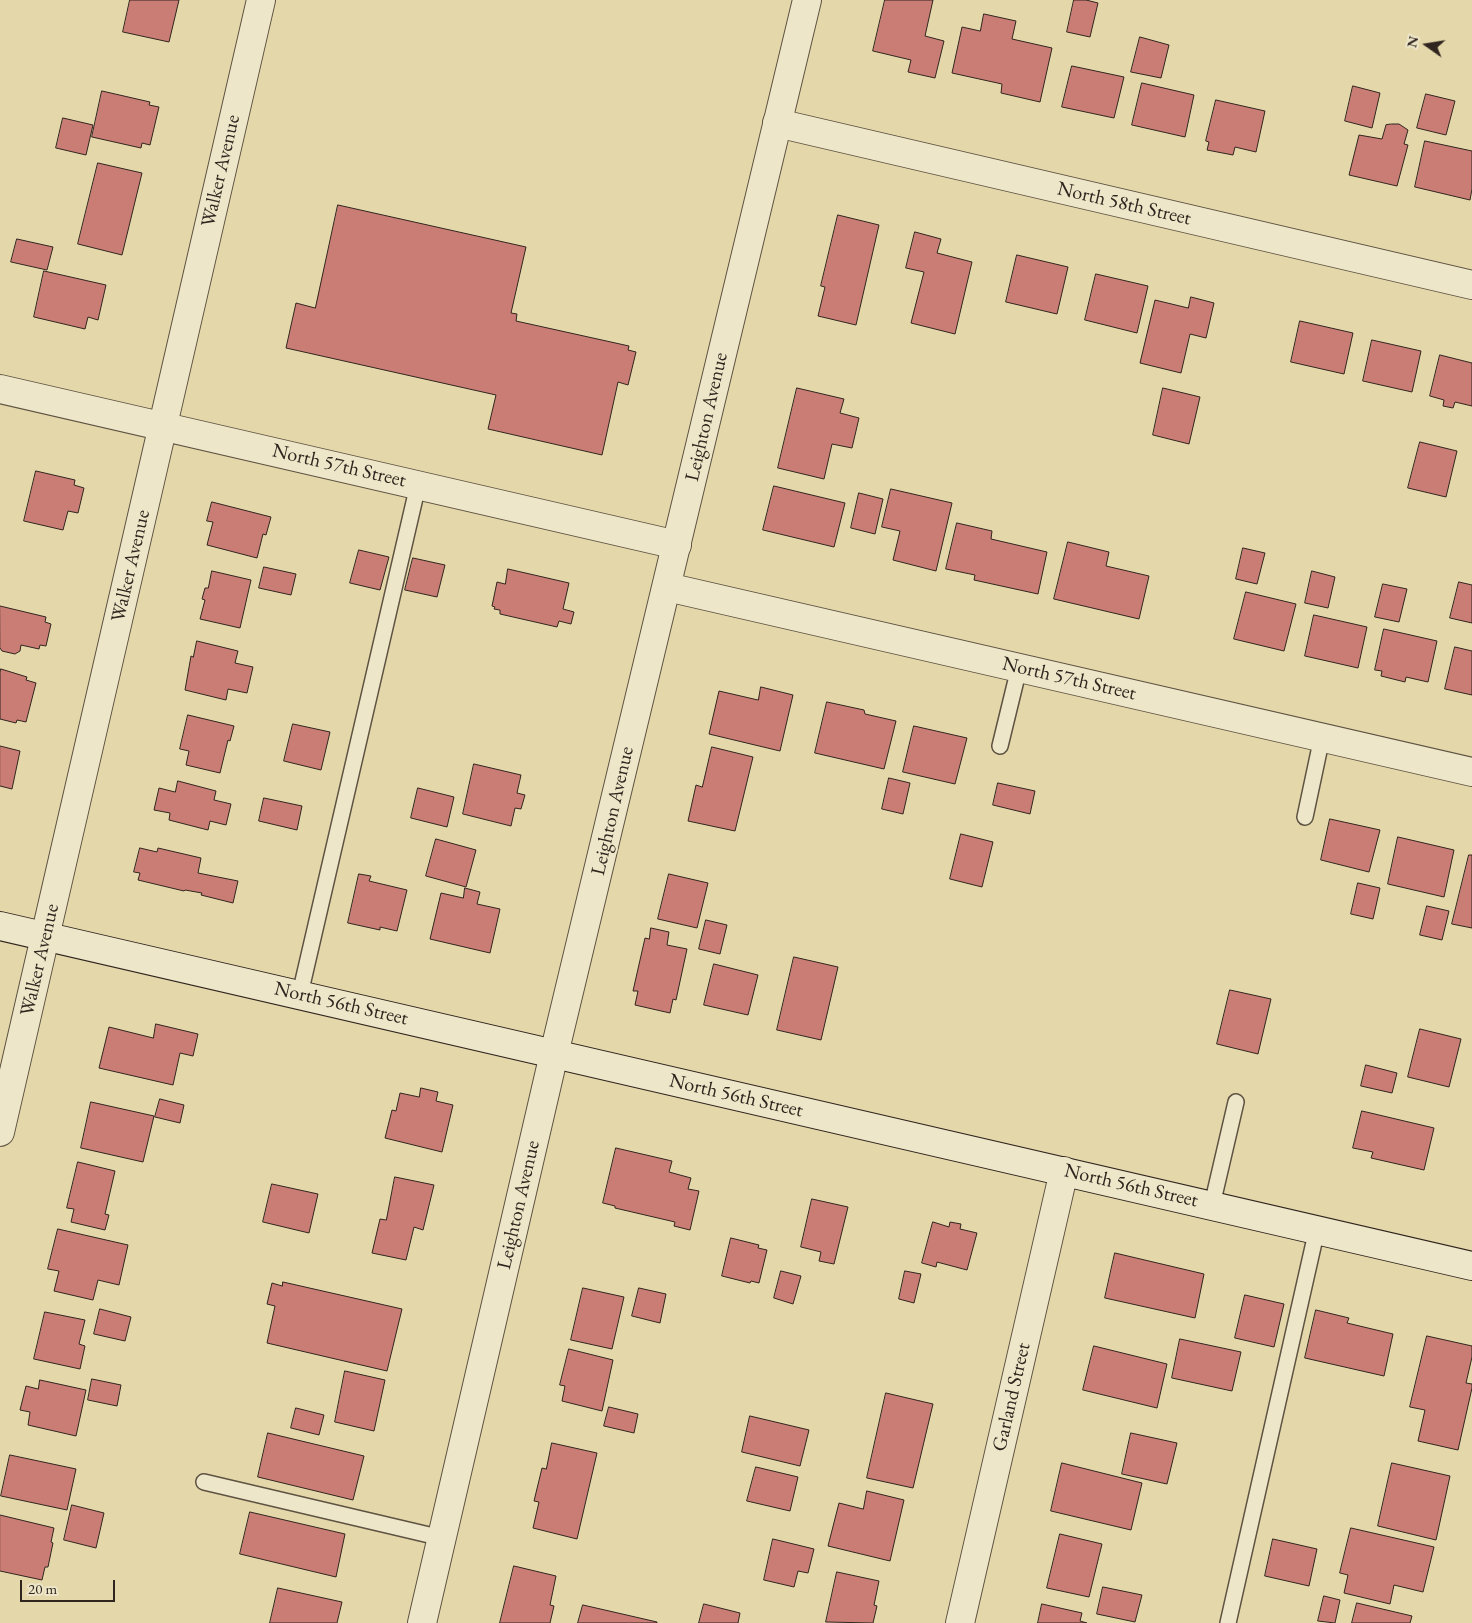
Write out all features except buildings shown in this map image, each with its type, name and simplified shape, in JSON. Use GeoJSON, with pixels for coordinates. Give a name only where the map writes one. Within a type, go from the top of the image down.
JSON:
{"type":"FeatureCollection","features":[{"type":"Feature","properties":{"kind":"street","name":"Walker Avenue"},"geometry":{"type":"LineString","coordinates":[[0,1132],[261,0]]}},
{"type":"Feature","properties":{"kind":"street","name":"Leighton Avenue"},"geometry":{"type":"LineString","coordinates":[[422,1623],[554,1054],[807,0]]}},
{"type":"Feature","properties":{"kind":"street","name":"North 58th Street"},"geometry":{"type":"LineString","coordinates":[[777,123],[1472,285]]}},
{"type":"Feature","properties":{"kind":"street","name":"North 57th Street"},"geometry":{"type":"LineString","coordinates":[[0,389],[418,484],[677,546]]}},
{"type":"Feature","properties":{"kind":"street","name":"North 57th Street"},"geometry":{"type":"LineString","coordinates":[[666,587],[1472,772]]}},
{"type":"Feature","properties":{"kind":"street","name":"North 56th Street"},"geometry":{"type":"LineString","coordinates":[[0,926],[1472,1266]]}},
{"type":"Feature","properties":{"kind":"street","name":"Garland Street"},"geometry":{"type":"LineString","coordinates":[[960,1623],[1064,1171]]}},
{"type":"Feature","properties":{"kind":"lane"},"geometry":{"type":"LineString","coordinates":[[300,994],[418,484]]}},
{"type":"Feature","properties":{"kind":"lane"},"geometry":{"type":"LineString","coordinates":[[1000,746],[1019,668]]}},
{"type":"Feature","properties":{"kind":"lane"},"geometry":{"type":"LineString","coordinates":[[1304,817],[1322,737]]}},
{"type":"Feature","properties":{"kind":"lane"},"geometry":{"type":"LineString","coordinates":[[1212,1205],[1236,1102]]}},
{"type":"Feature","properties":{"kind":"lane"},"geometry":{"type":"LineString","coordinates":[[1228,1623],[1317,1229]]}},
{"type":"Feature","properties":{"kind":"lane"},"geometry":{"type":"LineString","coordinates":[[204,1482],[442,1538]]}}]}
